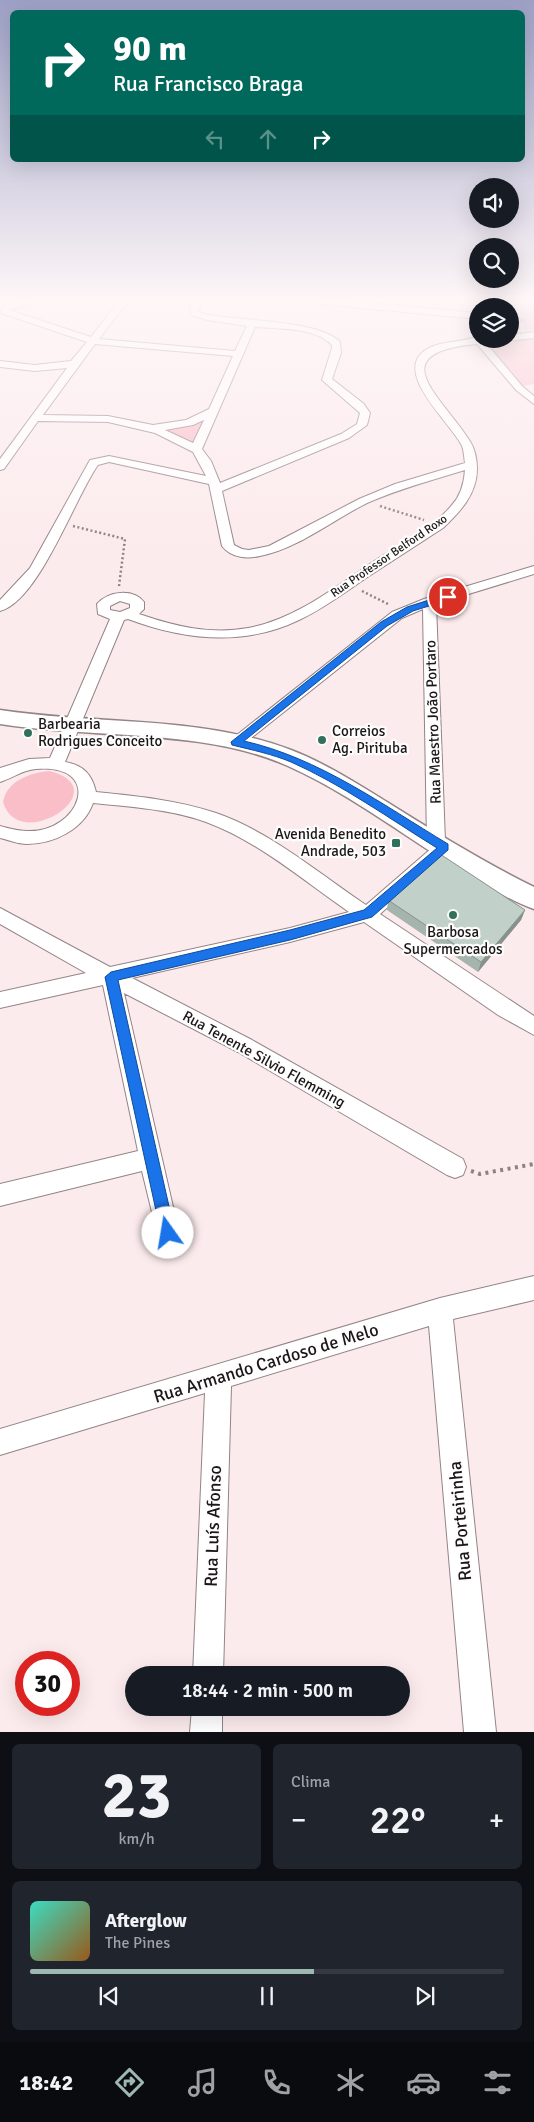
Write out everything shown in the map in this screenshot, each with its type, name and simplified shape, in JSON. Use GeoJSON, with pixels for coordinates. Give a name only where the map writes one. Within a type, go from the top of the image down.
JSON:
{"type":"FeatureCollection","features":[{"type":"Feature","properties":{"kind":"main road"},"geometry":{"type":"LineString","coordinates":[[0,717],[70,726],[176,734],[236,742],[265,749],[295,760],[328,777],[500,882],[534,899]]}},
{"type":"Feature","properties":{"kind":"main road"},"geometry":{"type":"LineString","coordinates":[[500,882],[534,911]]}},
{"type":"Feature","properties":{"kind":"street"},"geometry":{"type":"LineString","coordinates":[[0,467],[61,382]]}},
{"type":"Feature","properties":{"kind":"street"},"geometry":{"type":"LineString","coordinates":[[196,448],[228,382]]}},
{"type":"Feature","properties":{"kind":"street"},"geometry":{"type":"LineString","coordinates":[[0,606],[17,594],[36,570],[91,465],[99,460],[109,459],[215,485],[356,431],[365,420],[366,413],[329,382]]}},
{"type":"Feature","properties":{"kind":"street","name":"Rua Professor Belford Roxo"},"geometry":{"type":"LineString","coordinates":[[124,616],[154,625],[204,634],[256,631],[293,617],[439,525],[454,512],[468,492],[470,465],[467,445],[422,382]]}},
{"type":"Feature","properties":{"kind":"street"},"geometry":{"type":"LineString","coordinates":[[515,382],[534,401]]}},
{"type":"Feature","properties":{"kind":"street"},"geometry":{"type":"LineString","coordinates":[[153,428],[189,423],[215,410]]}},
{"type":"Feature","properties":{"kind":"street"},"geometry":{"type":"LineString","coordinates":[[37,418],[110,417],[153,428],[196,448],[205,460],[215,485],[228,546],[231,550],[244,554],[264,553],[273,550],[363,501],[399,486],[470,465]]}},
{"type":"Feature","properties":{"kind":"street"},"geometry":{"type":"LineString","coordinates":[[236,742],[384,624],[404,612],[429,602],[534,570]]}},
{"type":"Feature","properties":{"kind":"street"},"geometry":{"type":"LineString","coordinates":[[521,575],[534,581]]}},
{"type":"Feature","properties":{"kind":"street"},"geometry":{"type":"LineString","coordinates":[[117,597],[129,597],[137,602],[137,609],[124,616],[107,614],[102,607],[107,601],[117,597]]}},
{"type":"Feature","properties":{"kind":"street","name":"Rua Maestro João Portaro"},"geometry":{"type":"LineString","coordinates":[[429,602],[440,845]]}},
{"type":"Feature","properties":{"kind":"street"},"geometry":{"type":"LineString","coordinates":[[56,764],[70,726],[124,616]]}},
{"type":"Feature","properties":{"kind":"street"},"geometry":{"type":"LineString","coordinates":[[0,776],[20,766],[38,763],[56,764],[70,768],[81,776],[87,786],[88,797],[85,809],[77,819],[54,834],[24,838],[0,832]]}},
{"type":"Feature","properties":{"kind":"street"},"geometry":{"type":"LineString","coordinates":[[88,797],[160,804],[212,818],[257,840],[505,1009],[534,1026]]}},
{"type":"Feature","properties":{"kind":"street"},"geometry":{"type":"LineString","coordinates":[[0,1000],[111,977],[290,935],[368,914],[440,845]]}},
{"type":"Feature","properties":{"kind":"street","name":"Rua Tenente Silvio Flemming"},"geometry":{"type":"LineString","coordinates":[[0,915],[111,977],[245,1046],[454,1166]]}},
{"type":"Feature","properties":{"kind":"street"},"geometry":{"type":"LineString","coordinates":[[111,977],[150,1160],[168,1233]]}},
{"type":"Feature","properties":{"kind":"street"},"geometry":{"type":"LineString","coordinates":[[0,1195],[150,1160]]}},
{"type":"Feature","properties":{"kind":"street","name":"Rua Armando Cardoso de Melo"},"geometry":{"type":"LineString","coordinates":[[0,1442],[440,1310],[534,1288]]}},
{"type":"Feature","properties":{"kind":"street","name":"Rua Porteirinha"},"geometry":{"type":"LineString","coordinates":[[440,1310],[480,1732]]}},
{"type":"Feature","properties":{"kind":"street","name":"Rua Luís Afonso"},"geometry":{"type":"LineString","coordinates":[[208,1666],[218,1378]]}},
{"type":"Feature","properties":{"kind":"street"},"geometry":{"type":"LineString","coordinates":[[206,1732],[207,1716]]}},
{"type":"Feature","properties":{"kind":"path"},"geometry":{"type":"LineString","coordinates":[[363,501],[439,525]]}},
{"type":"Feature","properties":{"kind":"path"},"geometry":{"type":"LineString","coordinates":[[59,523],[125,539],[117,597]]}},
{"type":"Feature","properties":{"kind":"path"},"geometry":{"type":"LineString","coordinates":[[348,584],[404,612]]}},
{"type":"Feature","properties":{"kind":"path"},"geometry":{"type":"LineString","coordinates":[[454,1166],[480,1174],[534,1164]]}},
{"type":"Feature","properties":{"kind":"shaded area"},"geometry":{"type":"Polygon","coordinates":[[[519,382],[534,382],[534,384],[523,386],[519,382]]]}},
{"type":"Feature","properties":{"kind":"shaded area"},"geometry":{"type":"Polygon","coordinates":[[[207,416],[194,444],[163,429],[207,416]]]}},
{"type":"Feature","properties":{"kind":"shaded area"},"geometry":{"type":"Polygon","coordinates":[[[49,771],[68,779],[74,791],[70,803],[59,813],[43,820],[27,822],[12,817],[3,802],[9,789],[20,779],[49,771]]]}},
{"type":"Feature","properties":{"kind":"building","name":"Barbosa Supermercados"},"geometry":{"type":"Polygon","coordinates":[[[440,854],[525,910],[481,962],[388,900],[440,854]]]}},
{"type":"Feature","properties":{"kind":"place","name":"Barbearia Rodrigues Conceito"},"geometry":{"type":"Point","coordinates":[28,733]}},
{"type":"Feature","properties":{"kind":"place","name":"Correios Ag. Pirituba"},"geometry":{"type":"Point","coordinates":[322,740]}},
{"type":"Feature","properties":{"kind":"place","name":"Avenida Benedito Andrade, 503"},"geometry":{"type":"Point","coordinates":[396,843]}},
{"type":"Feature","properties":{"kind":"place","name":"Barbosa Supermercados"},"geometry":{"type":"Point","coordinates":[453,915]}},
{"type":"Feature","properties":{"kind":"route"},"geometry":{"type":"LineString","coordinates":[[168,1233],[150,1160],[111,977],[290,935],[368,914],[444,847],[328,777],[295,760],[265,749],[236,742],[384,624],[410,609],[448,597]]}}]}
